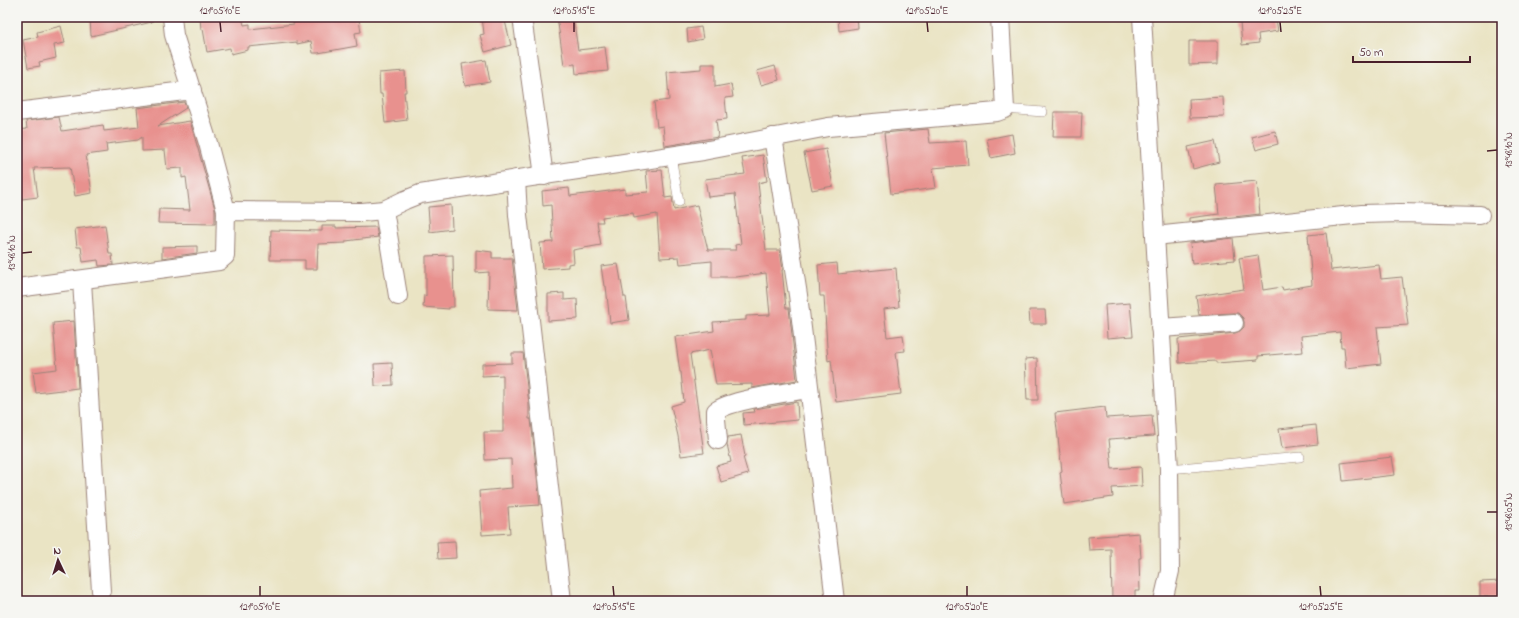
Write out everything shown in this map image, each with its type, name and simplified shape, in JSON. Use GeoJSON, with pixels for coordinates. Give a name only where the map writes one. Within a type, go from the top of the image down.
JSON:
{"type":"FeatureCollection","features":[{"type":"Feature","properties":{"kind":"street"},"geometry":{"type":"LineString","coordinates":[[17,288],[82,281],[219,261],[225,256],[226,211],[208,143],[174,35],[172,17]]}},
{"type":"Feature","properties":{"kind":"street"},"geometry":{"type":"LineString","coordinates":[[522,17],[544,176]]}},
{"type":"Feature","properties":{"kind":"street"},"geometry":{"type":"LineString","coordinates":[[226,211],[362,212],[384,210],[420,194],[671,156],[828,127],[998,112],[1005,109],[1000,17]]}},
{"type":"Feature","properties":{"kind":"street"},"geometry":{"type":"LineString","coordinates":[[1142,17],[1169,469],[1170,571],[1163,601]]}},
{"type":"Feature","properties":{"kind":"street"},"geometry":{"type":"LineString","coordinates":[[17,112],[192,90]]}},
{"type":"Feature","properties":{"kind":"street"},"geometry":{"type":"LineString","coordinates":[[773,138],[798,295],[835,601]]}},
{"type":"Feature","properties":{"kind":"street"},"geometry":{"type":"LineString","coordinates":[[516,179],[518,215],[562,601]]}},
{"type":"Feature","properties":{"kind":"street"},"geometry":{"type":"LineString","coordinates":[[384,210],[398,296]]}},
{"type":"Feature","properties":{"kind":"street"},"geometry":{"type":"LineString","coordinates":[[1155,236],[1362,214],[1401,213],[1480,215]]}},
{"type":"Feature","properties":{"kind":"street"},"geometry":{"type":"LineString","coordinates":[[82,281],[101,591]]}},
{"type":"Feature","properties":{"kind":"street"},"geometry":{"type":"LineString","coordinates":[[1160,328],[1234,323]]}},
{"type":"Feature","properties":{"kind":"street"},"geometry":{"type":"LineString","coordinates":[[718,440],[716,411],[722,407],[738,402],[809,389]]}},
{"type":"Feature","properties":{"kind":"lane"},"geometry":{"type":"LineString","coordinates":[[1005,109],[1043,112]]}},
{"type":"Feature","properties":{"kind":"lane"},"geometry":{"type":"LineString","coordinates":[[671,156],[679,202]]}},
{"type":"Feature","properties":{"kind":"lane"},"geometry":{"type":"LineString","coordinates":[[1169,469],[1300,457]]}},
{"type":"Feature","properties":{"kind":"building"},"geometry":{"type":"Polygon","coordinates":[[[90,17],[152,17],[152,22],[91,36],[90,17]]]}},
{"type":"Feature","properties":{"kind":"building"},"geometry":{"type":"Polygon","coordinates":[[[200,17],[242,17],[244,25],[250,24],[250,29],[294,24],[293,22],[318,17],[355,17],[356,20],[359,20],[361,32],[355,33],[357,46],[318,53],[313,53],[311,41],[297,44],[297,42],[248,47],[248,50],[231,54],[230,48],[207,52],[203,29],[201,30],[200,17]]]}},
{"type":"Feature","properties":{"kind":"building"},"geometry":{"type":"Polygon","coordinates":[[[482,17],[504,17],[511,45],[485,52],[480,35],[484,34],[482,17]]]}},
{"type":"Feature","properties":{"kind":"building"},"geometry":{"type":"Polygon","coordinates":[[[557,17],[573,17],[578,50],[605,47],[608,71],[576,74],[575,64],[564,65],[557,17]]]}},
{"type":"Feature","properties":{"kind":"building"},"geometry":{"type":"Polygon","coordinates":[[[838,17],[857,17],[858,28],[839,31],[838,17]]]}},
{"type":"Feature","properties":{"kind":"building"},"geometry":{"type":"Polygon","coordinates":[[[1276,18],[1278,31],[1258,34],[1259,43],[1242,45],[1240,22],[1276,18]]]}},
{"type":"Feature","properties":{"kind":"building"},"geometry":{"type":"Polygon","coordinates":[[[61,26],[65,43],[54,45],[56,58],[39,62],[40,66],[28,68],[23,40],[38,37],[37,32],[61,26]]]}},
{"type":"Feature","properties":{"kind":"building"},"geometry":{"type":"Polygon","coordinates":[[[701,27],[703,39],[688,42],[687,29],[701,27]]]}},
{"type":"Feature","properties":{"kind":"building"},"geometry":{"type":"Polygon","coordinates":[[[1189,41],[1218,41],[1218,64],[1189,65],[1189,41]]]}},
{"type":"Feature","properties":{"kind":"building"},"geometry":{"type":"Polygon","coordinates":[[[486,60],[490,82],[465,86],[462,64],[486,60]]]}},
{"type":"Feature","properties":{"kind":"building"},"geometry":{"type":"Polygon","coordinates":[[[701,64],[715,64],[715,87],[731,84],[733,97],[725,98],[727,119],[716,120],[718,137],[665,146],[663,126],[657,127],[654,102],[669,100],[667,72],[701,69],[701,64]]]}},
{"type":"Feature","properties":{"kind":"building"},"geometry":{"type":"Polygon","coordinates":[[[775,66],[779,80],[761,85],[757,71],[775,66]]]}},
{"type":"Feature","properties":{"kind":"building"},"geometry":{"type":"Polygon","coordinates":[[[405,71],[406,92],[404,92],[407,120],[385,123],[382,94],[380,94],[379,73],[405,71]]]}},
{"type":"Feature","properties":{"kind":"building"},"geometry":{"type":"Polygon","coordinates":[[[1223,97],[1224,117],[1190,118],[1189,99],[1223,97]]]}},
{"type":"Feature","properties":{"kind":"building"},"geometry":{"type":"Polygon","coordinates":[[[184,102],[186,108],[158,126],[190,121],[215,209],[215,224],[158,223],[159,209],[190,210],[186,177],[182,178],[182,168],[167,169],[165,150],[142,151],[142,137],[138,140],[106,144],[107,152],[86,155],[92,193],[75,196],[70,167],[34,168],[38,197],[22,199],[19,175],[23,175],[20,150],[17,150],[17,130],[27,129],[26,121],[59,117],[62,131],[103,125],[104,131],[139,127],[137,108],[184,102]]]}},
{"type":"Feature","properties":{"kind":"building"},"geometry":{"type":"Polygon","coordinates":[[[1054,112],[1082,112],[1081,137],[1053,137],[1054,112]]]}},
{"type":"Feature","properties":{"kind":"building"},"geometry":{"type":"Polygon","coordinates":[[[928,129],[930,143],[966,141],[968,165],[933,168],[936,188],[891,194],[884,133],[928,129]]]}},
{"type":"Feature","properties":{"kind":"building"},"geometry":{"type":"Polygon","coordinates":[[[1275,131],[1278,144],[1256,150],[1252,137],[1275,131]]]}},
{"type":"Feature","properties":{"kind":"building"},"geometry":{"type":"Polygon","coordinates":[[[1012,134],[1015,153],[991,158],[987,139],[1012,134]]]}},
{"type":"Feature","properties":{"kind":"building"},"geometry":{"type":"Polygon","coordinates":[[[1215,141],[1219,162],[1193,169],[1188,147],[1215,141]]]}},
{"type":"Feature","properties":{"kind":"building"},"geometry":{"type":"Polygon","coordinates":[[[826,149],[833,186],[812,190],[804,153],[826,149]]]}},
{"type":"Feature","properties":{"kind":"building"},"geometry":{"type":"Polygon","coordinates":[[[763,155],[767,181],[758,183],[766,250],[780,250],[786,308],[789,308],[797,380],[752,388],[752,384],[716,385],[710,350],[690,354],[704,453],[681,456],[671,406],[684,402],[675,337],[714,331],[713,322],[746,320],[746,316],[770,315],[766,273],[736,277],[712,277],[712,261],[680,264],[679,257],[660,258],[657,214],[634,218],[633,213],[602,217],[603,222],[597,222],[601,245],[573,250],[574,263],[568,264],[568,267],[542,269],[540,243],[553,242],[551,205],[543,206],[542,191],[569,188],[570,196],[625,189],[625,194],[648,192],[646,171],[662,170],[665,198],[672,197],[674,210],[697,205],[708,250],[736,250],[735,245],[741,244],[735,194],[708,197],[705,179],[745,174],[742,158],[763,155]]]}},
{"type":"Feature","properties":{"kind":"building"},"geometry":{"type":"Polygon","coordinates":[[[1257,181],[1260,214],[1189,222],[1189,218],[1219,214],[1216,185],[1257,181]]]}},
{"type":"Feature","properties":{"kind":"building"},"geometry":{"type":"Polygon","coordinates":[[[451,205],[452,229],[430,232],[428,207],[451,205]]]}},
{"type":"Feature","properties":{"kind":"building"},"geometry":{"type":"Polygon","coordinates":[[[105,225],[109,254],[112,254],[113,265],[99,266],[98,260],[83,262],[81,247],[77,247],[75,229],[105,225]]]}},
{"type":"Feature","properties":{"kind":"building"},"geometry":{"type":"Polygon","coordinates":[[[322,226],[336,226],[336,228],[376,227],[378,237],[346,241],[346,243],[318,244],[317,269],[305,269],[305,260],[270,260],[271,230],[322,231],[322,226]]]}},
{"type":"Feature","properties":{"kind":"building"},"geometry":{"type":"Polygon","coordinates":[[[1326,233],[1331,270],[1379,265],[1381,279],[1402,277],[1408,325],[1377,327],[1381,364],[1346,368],[1344,347],[1341,347],[1340,332],[1301,336],[1303,352],[1258,356],[1258,360],[1216,363],[1216,361],[1179,363],[1178,339],[1235,333],[1244,327],[1243,318],[1238,313],[1199,315],[1196,296],[1244,289],[1239,258],[1258,255],[1263,290],[1282,287],[1283,290],[1312,285],[1308,235],[1326,233]]]}},
{"type":"Feature","properties":{"kind":"building"},"geometry":{"type":"Polygon","coordinates":[[[1233,238],[1235,260],[1192,264],[1190,243],[1233,238]]]}},
{"type":"Feature","properties":{"kind":"building"},"geometry":{"type":"Polygon","coordinates":[[[197,246],[197,253],[162,258],[162,247],[197,246]]]}},
{"type":"Feature","properties":{"kind":"building"},"geometry":{"type":"Polygon","coordinates":[[[476,250],[492,252],[492,258],[512,258],[518,310],[488,309],[489,272],[476,273],[476,250]]]}},
{"type":"Feature","properties":{"kind":"building"},"geometry":{"type":"Polygon","coordinates":[[[453,255],[454,307],[449,307],[449,309],[423,307],[424,295],[426,296],[426,256],[453,255]]]}},
{"type":"Feature","properties":{"kind":"building"},"geometry":{"type":"Polygon","coordinates":[[[837,263],[838,274],[896,268],[899,307],[884,309],[887,337],[903,335],[905,351],[896,352],[901,394],[836,402],[831,360],[828,361],[824,296],[820,296],[818,265],[837,263]]]}},
{"type":"Feature","properties":{"kind":"building"},"geometry":{"type":"Polygon","coordinates":[[[618,264],[624,297],[626,297],[629,320],[610,323],[606,286],[604,286],[601,266],[618,264]]]}},
{"type":"Feature","properties":{"kind":"building"},"geometry":{"type":"Polygon","coordinates":[[[564,293],[564,300],[577,299],[578,319],[548,321],[548,294],[564,293]]]}},
{"type":"Feature","properties":{"kind":"building"},"geometry":{"type":"Polygon","coordinates":[[[1130,303],[1133,336],[1107,338],[1105,305],[1130,303]]]}},
{"type":"Feature","properties":{"kind":"building"},"geometry":{"type":"Polygon","coordinates":[[[1029,310],[1045,310],[1046,324],[1030,324],[1029,310]]]}},
{"type":"Feature","properties":{"kind":"building"},"geometry":{"type":"Polygon","coordinates":[[[74,321],[78,388],[36,393],[33,372],[57,369],[53,323],[74,321]]]}},
{"type":"Feature","properties":{"kind":"building"},"geometry":{"type":"Polygon","coordinates":[[[512,353],[523,353],[529,404],[529,419],[531,419],[540,505],[508,507],[510,533],[482,535],[479,491],[512,488],[511,459],[485,460],[484,432],[503,432],[503,375],[482,376],[482,364],[512,363],[512,353]]]}},
{"type":"Feature","properties":{"kind":"building"},"geometry":{"type":"Polygon","coordinates":[[[1037,358],[1038,400],[1027,400],[1025,359],[1037,358]]]}},
{"type":"Feature","properties":{"kind":"building"},"geometry":{"type":"Polygon","coordinates":[[[392,363],[393,385],[375,386],[374,364],[392,363]]]}},
{"type":"Feature","properties":{"kind":"building"},"geometry":{"type":"Polygon","coordinates":[[[797,402],[798,420],[744,425],[743,413],[755,412],[754,409],[797,402]]]}},
{"type":"Feature","properties":{"kind":"building"},"geometry":{"type":"Polygon","coordinates":[[[1105,407],[1106,418],[1152,415],[1154,436],[1109,439],[1112,469],[1141,467],[1142,486],[1112,488],[1113,497],[1064,504],[1060,472],[1062,471],[1055,413],[1105,407]]]}},
{"type":"Feature","properties":{"kind":"building"},"geometry":{"type":"Polygon","coordinates":[[[1316,425],[1318,444],[1282,448],[1279,429],[1316,425]]]}},
{"type":"Feature","properties":{"kind":"building"},"geometry":{"type":"Polygon","coordinates":[[[741,435],[745,456],[743,457],[748,474],[721,482],[716,466],[731,462],[727,444],[728,437],[741,435]]]}},
{"type":"Feature","properties":{"kind":"building"},"geometry":{"type":"Polygon","coordinates":[[[1392,457],[1395,475],[1343,481],[1341,463],[1392,457]]]}},
{"type":"Feature","properties":{"kind":"building"},"geometry":{"type":"Polygon","coordinates":[[[1139,533],[1141,558],[1139,558],[1140,591],[1135,591],[1135,601],[1112,601],[1111,549],[1089,550],[1088,537],[1139,533]]]}},
{"type":"Feature","properties":{"kind":"building"},"geometry":{"type":"Polygon","coordinates":[[[455,541],[456,558],[438,559],[437,542],[455,541]]]}},
{"type":"Feature","properties":{"kind":"building"},"geometry":{"type":"Polygon","coordinates":[[[1502,581],[1502,597],[1480,597],[1480,582],[1502,581]]]}}]}
